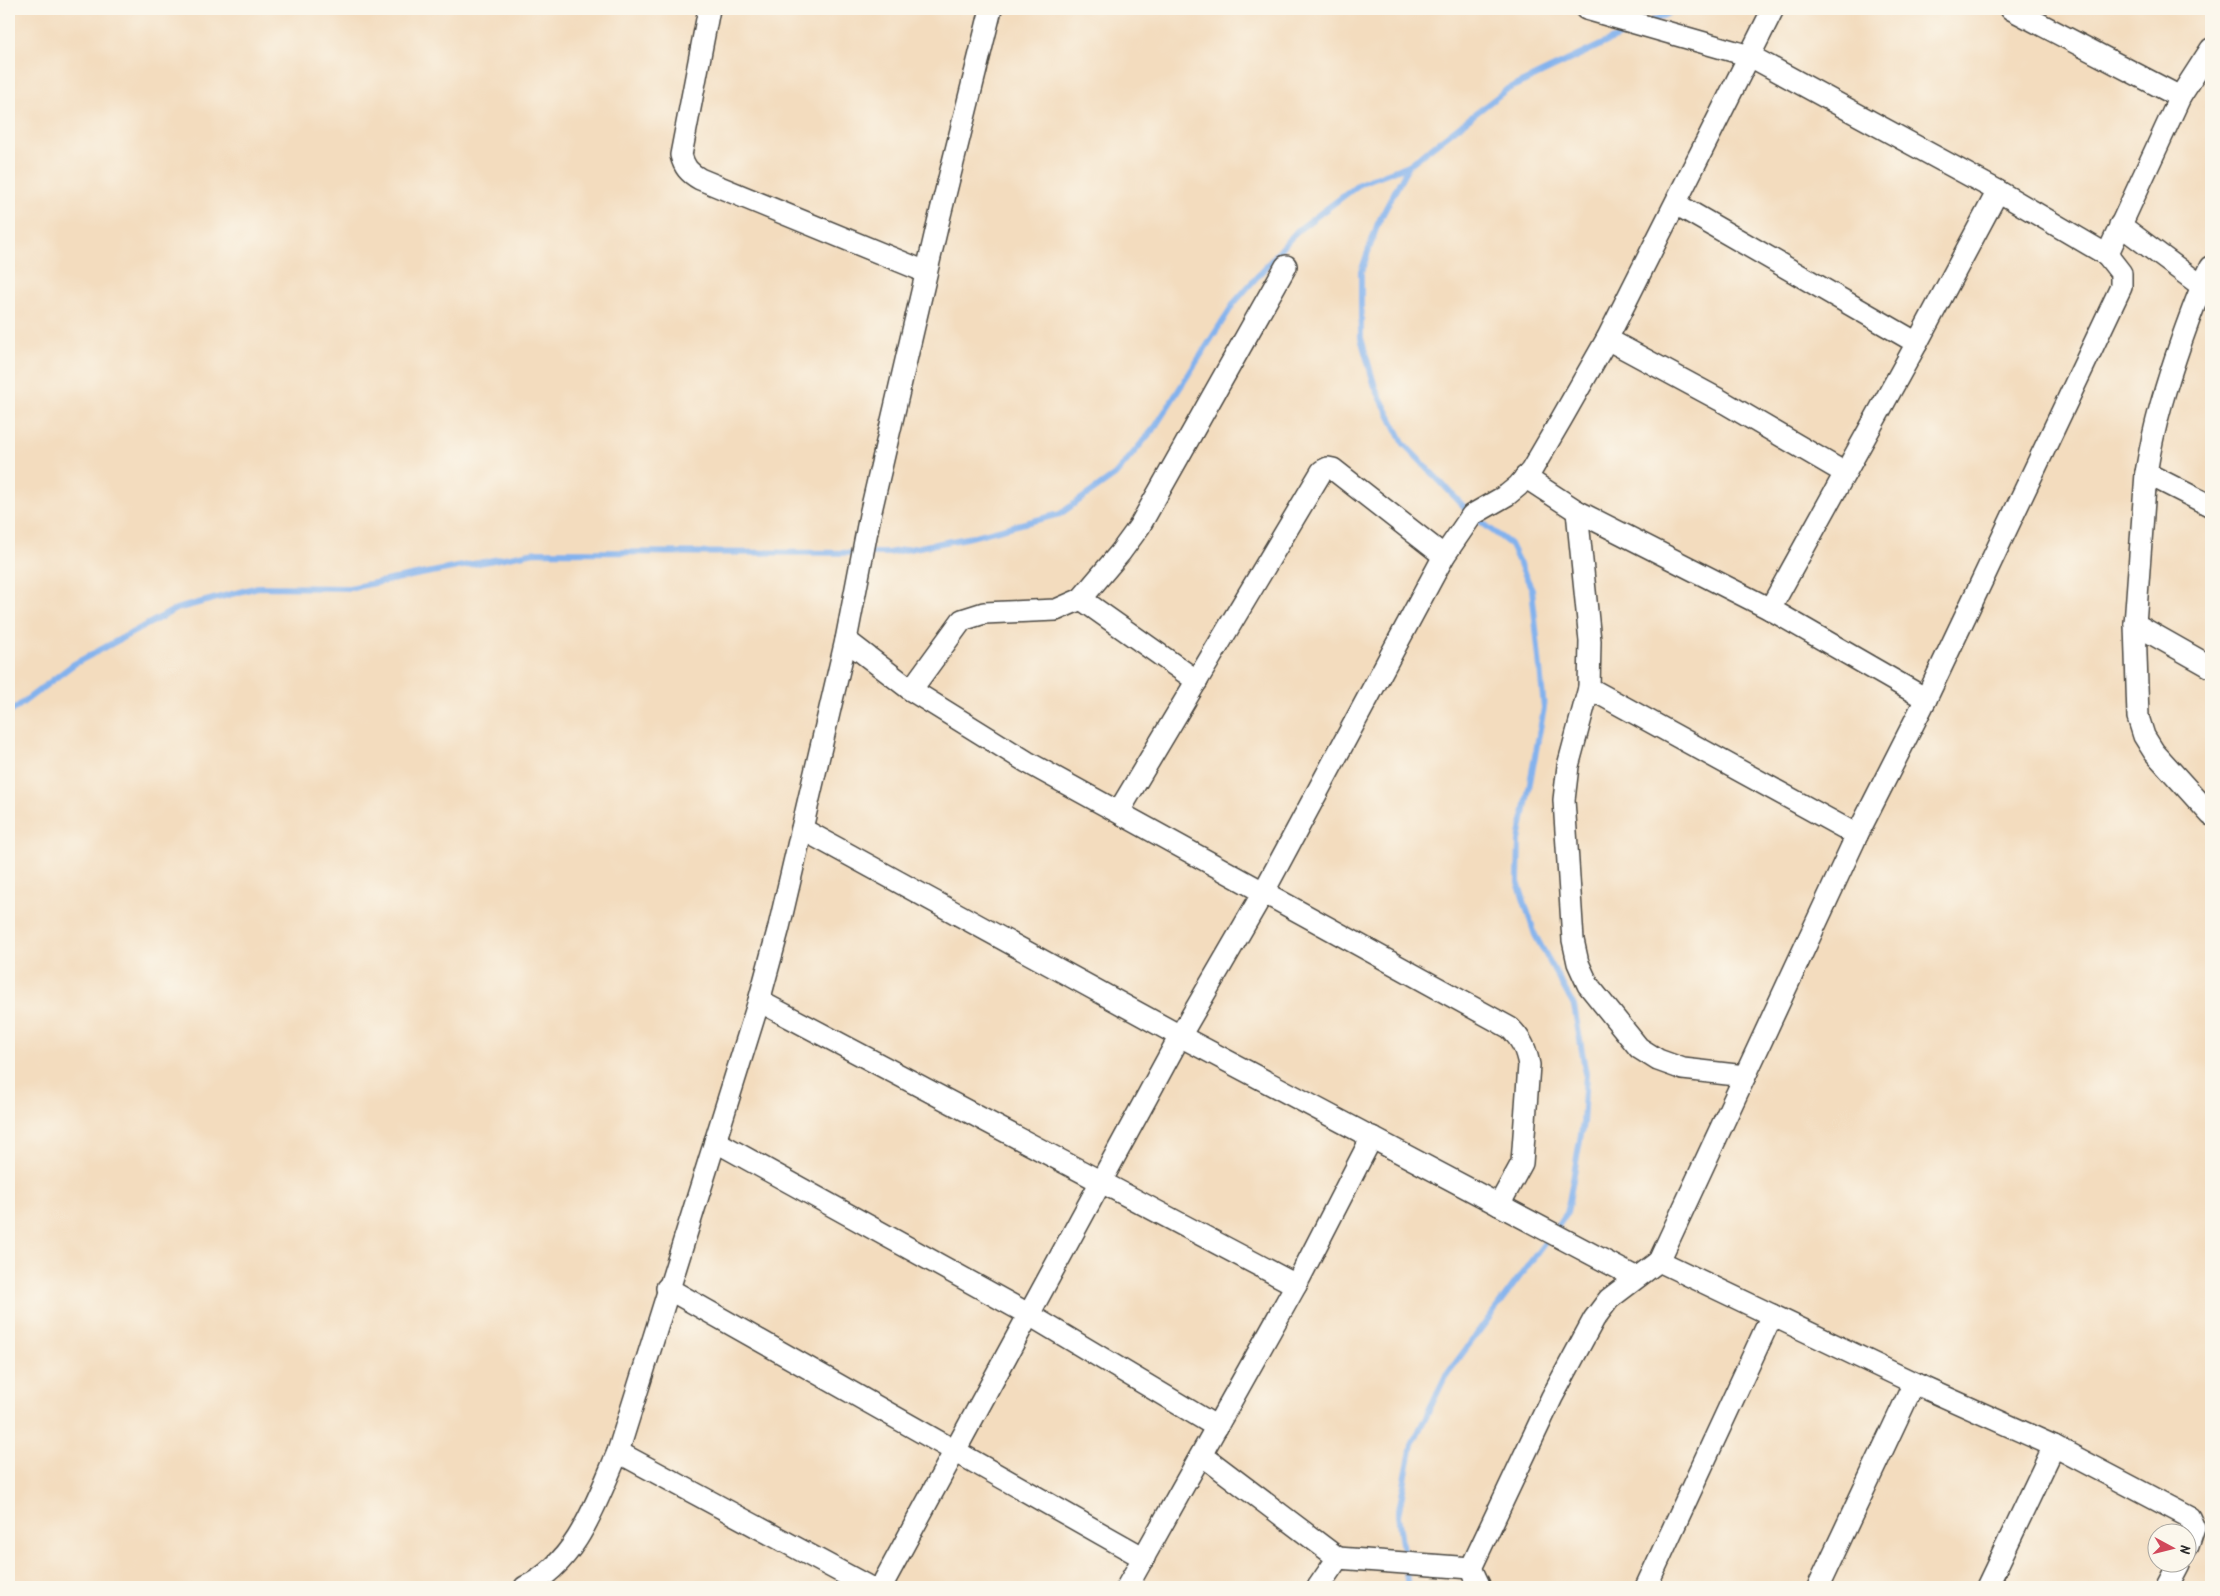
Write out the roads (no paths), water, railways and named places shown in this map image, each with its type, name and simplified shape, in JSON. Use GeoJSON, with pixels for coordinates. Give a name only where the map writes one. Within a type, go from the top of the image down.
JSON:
{"type":"FeatureCollection","features":[{"type":"Feature","properties":{"kind":"street"},"geometry":{"type":"LineString","coordinates":[[709,9],[681,155],[684,166],[700,180],[926,272]]}},
{"type":"Feature","properties":{"kind":"street"},"geometry":{"type":"LineString","coordinates":[[533,1586],[559,1560],[577,1538],[591,1514],[618,1452],[759,1001],[779,927],[846,640],[870,515],[926,272],[991,9]]}},
{"type":"Feature","properties":{"kind":"street"},"geometry":{"type":"LineString","coordinates":[[1471,1568],[1552,1397],[1594,1319],[1608,1300],[1635,1277],[1659,1261],[1857,835],[1926,699],[2121,287],[2121,273],[2107,255],[1998,191],[1750,56],[1586,9]]}},
{"type":"Feature","properties":{"kind":"street"},"geometry":{"type":"LineString","coordinates":[[881,1587],[1180,1036],[1263,893],[1444,556],[1472,515],[1507,495],[1525,478],[1562,418],[1607,339],[1774,9]]}},
{"type":"Feature","properties":{"kind":"street"},"geometry":{"type":"LineString","coordinates":[[2011,9],[2180,97]]}},
{"type":"Feature","properties":{"kind":"street"},"geometry":{"type":"LineString","coordinates":[[2107,255],[2180,97],[2211,49]]}},
{"type":"Feature","properties":{"kind":"street"},"geometry":{"type":"LineString","coordinates":[[1770,609],[1917,343],[1998,191]]}},
{"type":"Feature","properties":{"kind":"street"},"geometry":{"type":"LineString","coordinates":[[1676,204],[1917,343]]}},
{"type":"Feature","properties":{"kind":"street"},"geometry":{"type":"LineString","coordinates":[[2120,225],[2206,290]]}},
{"type":"Feature","properties":{"kind":"street"},"geometry":{"type":"LineString","coordinates":[[911,690],[962,620],[984,613],[1056,610],[1081,599],[1120,553],[1139,527],[1286,266]]}},
{"type":"Feature","properties":{"kind":"street"},"geometry":{"type":"LineString","coordinates":[[2211,267],[2206,290],[2160,402],[2146,473],[2135,624],[2138,717],[2144,736],[2154,752],[2211,814]]}},
{"type":"Feature","properties":{"kind":"street"},"geometry":{"type":"LineString","coordinates":[[1607,339],[1720,400],[1845,473]]}},
{"type":"Feature","properties":{"kind":"street"},"geometry":{"type":"LineString","coordinates":[[1119,811],[1325,469],[1333,469],[1444,556]]}},
{"type":"Feature","properties":{"kind":"street"},"geometry":{"type":"LineString","coordinates":[[2146,473],[2211,506]]}},
{"type":"Feature","properties":{"kind":"street"},"geometry":{"type":"LineString","coordinates":[[1525,478],[1577,511],[1770,609],[1926,699]]}},
{"type":"Feature","properties":{"kind":"street"},"geometry":{"type":"LineString","coordinates":[[1577,511],[1590,641],[1589,688],[1568,766],[1564,800],[1573,940],[1578,963],[1588,985],[1639,1048],[1658,1060],[1683,1069],[1745,1076]]}},
{"type":"Feature","properties":{"kind":"street"},"geometry":{"type":"LineString","coordinates":[[1081,599],[1197,681]]}},
{"type":"Feature","properties":{"kind":"street"},"geometry":{"type":"LineString","coordinates":[[2135,624],[2211,667]]}},
{"type":"Feature","properties":{"kind":"street"},"geometry":{"type":"LineString","coordinates":[[846,640],[911,690],[1027,762],[1510,1028],[1520,1038],[1526,1049],[1529,1065],[1523,1153],[1517,1172],[1499,1205]]}},
{"type":"Feature","properties":{"kind":"street"},"geometry":{"type":"LineString","coordinates":[[1589,688],[1857,835]]}},
{"type":"Feature","properties":{"kind":"street"},"geometry":{"type":"LineString","coordinates":[[802,829],[1180,1036],[1635,1277]]}},
{"type":"Feature","properties":{"kind":"street"},"geometry":{"type":"LineString","coordinates":[[759,1001],[1296,1285]]}},
{"type":"Feature","properties":{"kind":"street"},"geometry":{"type":"LineString","coordinates":[[1127,1587],[1296,1285],[1372,1137]]}},
{"type":"Feature","properties":{"kind":"street"},"geometry":{"type":"LineString","coordinates":[[716,1141],[1028,1314],[1217,1426]]}},
{"type":"Feature","properties":{"kind":"street"},"geometry":{"type":"LineString","coordinates":[[1659,1261],[1914,1383],[2054,1446],[2189,1517],[2192,1524]]}},
{"type":"Feature","properties":{"kind":"street"},"geometry":{"type":"LineString","coordinates":[[668,1288],[1144,1558]]}},
{"type":"Feature","properties":{"kind":"street"},"geometry":{"type":"LineString","coordinates":[[1646,1587],[1772,1314]]}},
{"type":"Feature","properties":{"kind":"street"},"geometry":{"type":"LineString","coordinates":[[1818,1587],[1914,1383]]}},
{"type":"Feature","properties":{"kind":"street"},"geometry":{"type":"LineString","coordinates":[[1987,1587],[2054,1446]]}},
{"type":"Feature","properties":{"kind":"street"},"geometry":{"type":"LineString","coordinates":[[618,1452],[869,1587]]}},
{"type":"Feature","properties":{"kind":"street"},"geometry":{"type":"LineString","coordinates":[[1202,1455],[1338,1558],[1471,1568]]}},
{"type":"Feature","properties":{"kind":"street"},"geometry":{"type":"LineString","coordinates":[[1318,1587],[1338,1558]]}},
{"type":"Feature","properties":{"kind":"street"},"geometry":{"type":"LineString","coordinates":[[1471,1568],[1480,1587]]}},
{"type":"Feature","properties":{"kind":"street"},"geometry":{"type":"LineString","coordinates":[[2167,1587],[2174,1574]]}},
{"type":"Feature","properties":{"kind":"waterway"},"geometry":{"type":"LineString","coordinates":[[1650,22],[1678,9]]}},
{"type":"Feature","properties":{"kind":"waterway"},"geometry":{"type":"LineString","coordinates":[[9,713],[74,664],[176,609],[258,587],[349,588],[535,552],[888,553],[967,538],[1060,514],[1115,475],[1155,427],[1234,303],[1297,231],[1361,183],[1409,165],[1506,90],[1634,29]]}},
{"type":"Feature","properties":{"kind":"waterway"},"geometry":{"type":"LineString","coordinates":[[1408,1587],[1398,1515],[1412,1445],[1445,1377],[1567,1213],[1583,1123],[1586,1074],[1574,1006],[1535,935],[1518,882],[1519,841],[1544,708],[1532,589],[1510,544],[1472,515],[1404,444],[1375,387],[1361,338],[1361,272],[1378,223],[1409,165]]}}]}
